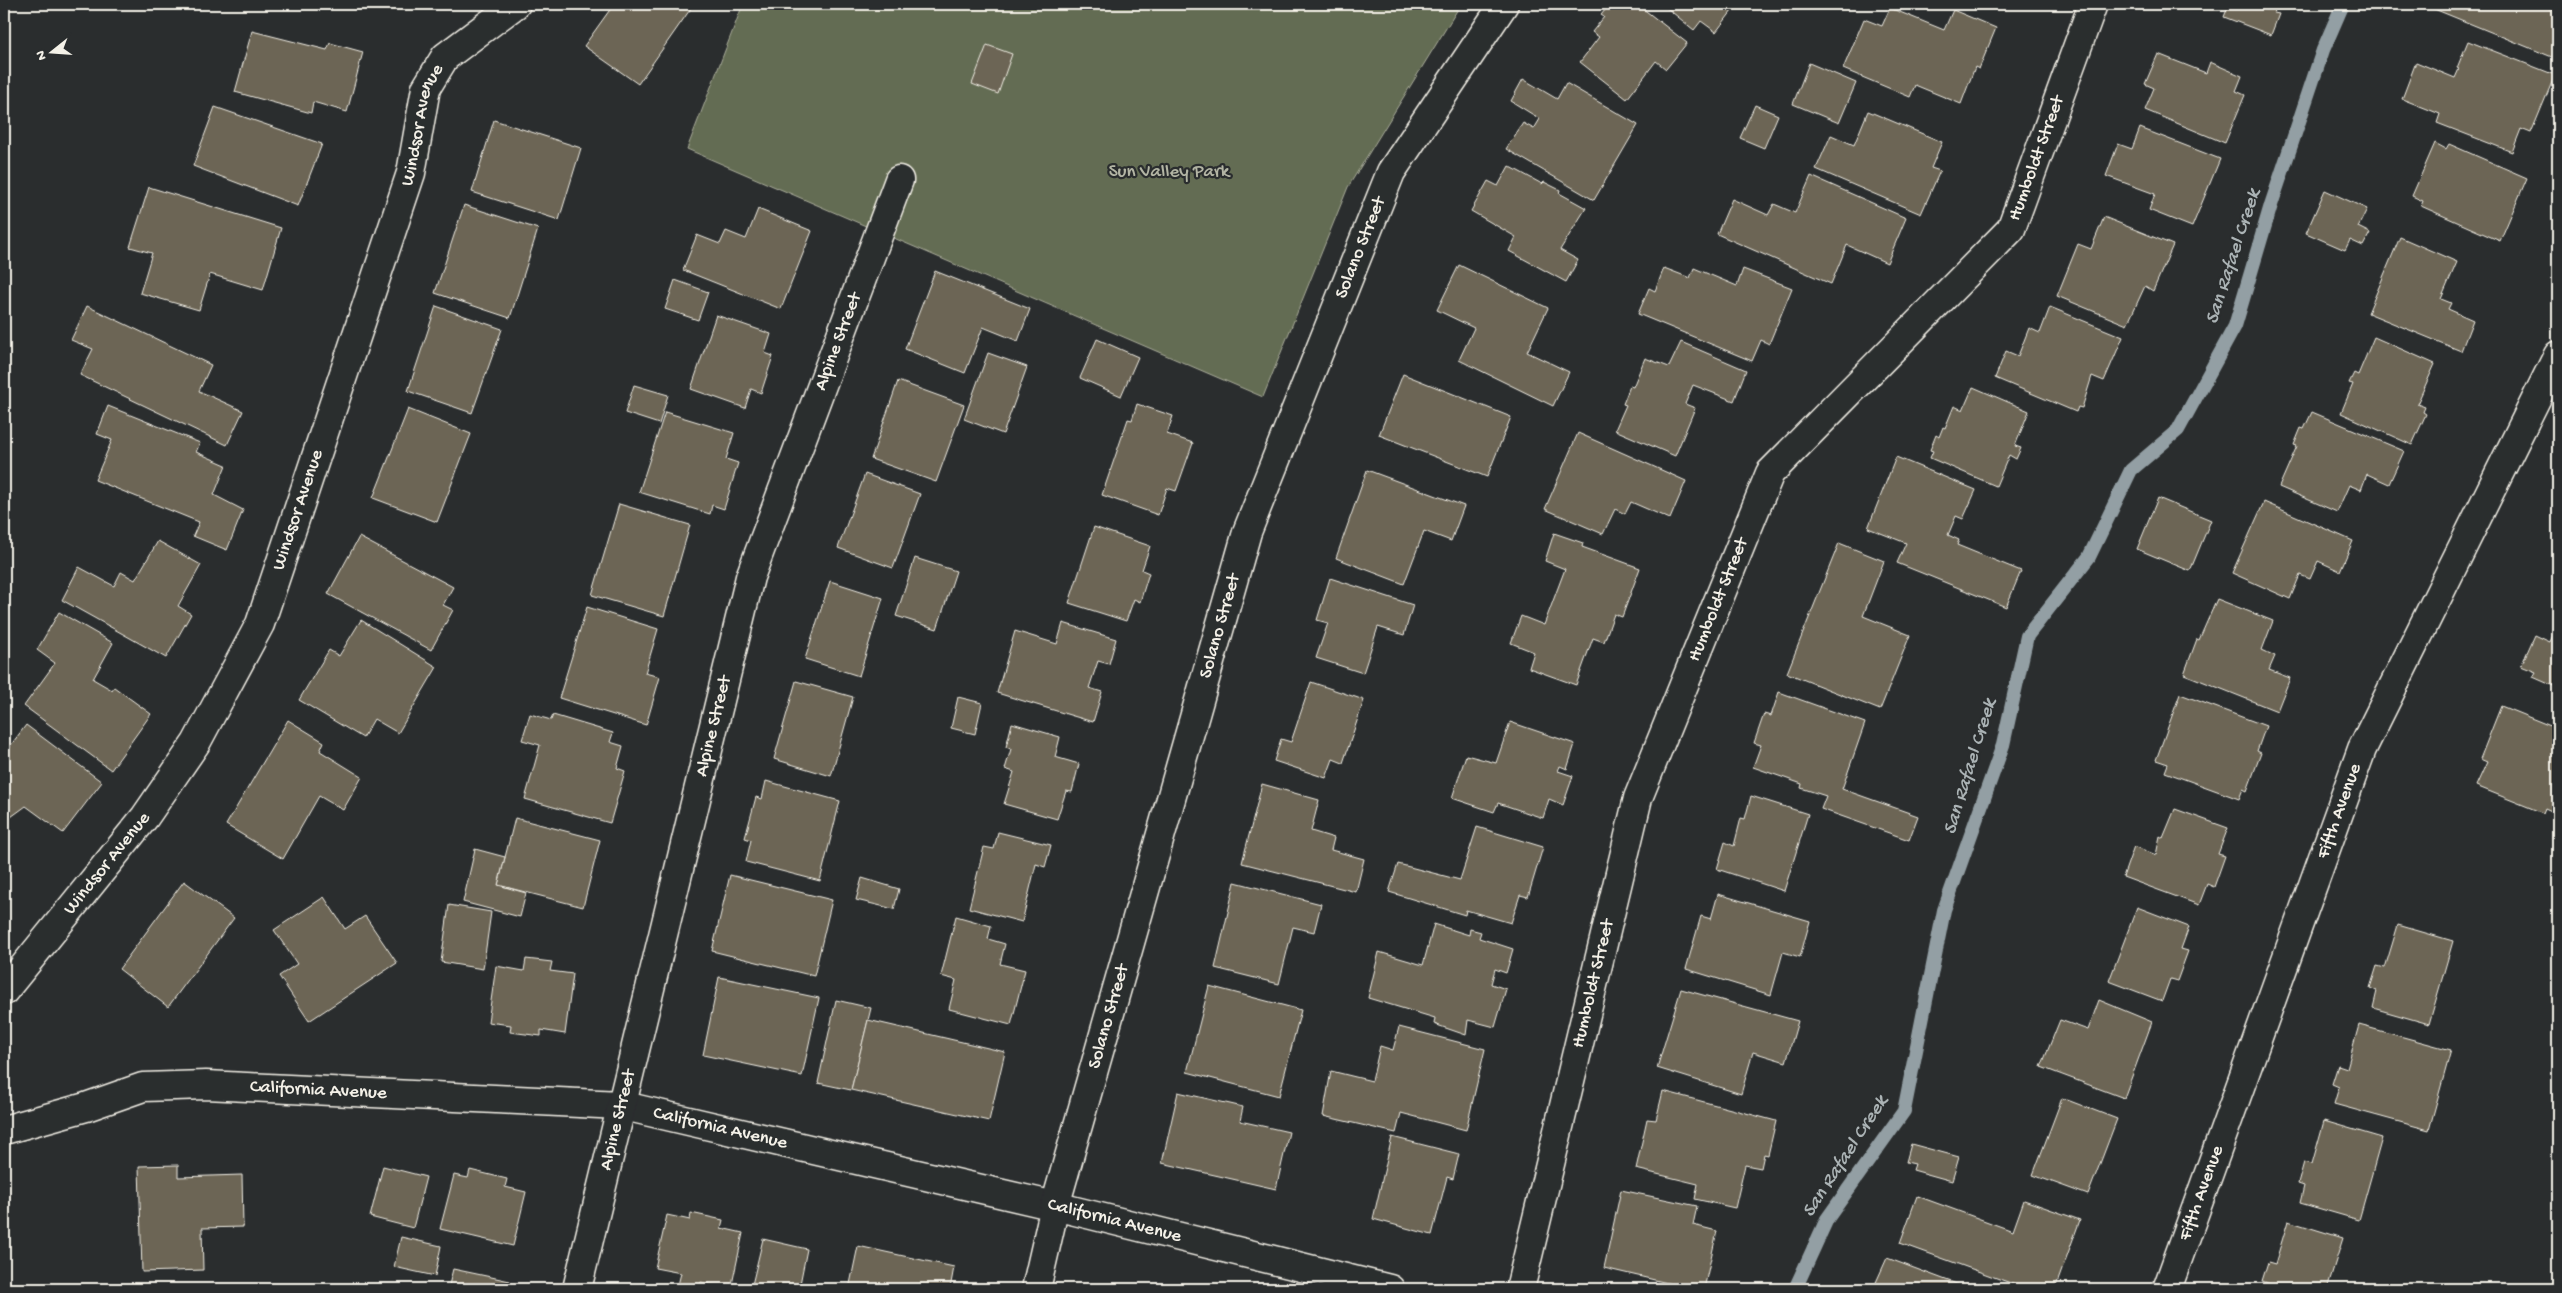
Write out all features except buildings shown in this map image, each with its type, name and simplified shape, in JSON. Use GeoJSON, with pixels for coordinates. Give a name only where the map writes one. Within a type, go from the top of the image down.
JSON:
{"type":"FeatureCollection","features":[{"type":"Feature","properties":{"kind":"street","name":"Windsor Avenue"},"geometry":{"type":"LineString","coordinates":[[4,991],[145,817],[196,743],[260,624],[411,173],[426,88],[445,57],[516,4]]}},
{"type":"Feature","properties":{"kind":"street","name":"Solano Street"},"geometry":{"type":"LineString","coordinates":[[1036,1289],[1055,1206],[1247,532],[1392,172],[1504,4]]}},
{"type":"Feature","properties":{"kind":"street","name":"Humboldt Street"},"geometry":{"type":"LineString","coordinates":[[1520,1289],[1638,798],[1770,473],[2011,229],[2093,4]]}},
{"type":"Feature","properties":{"kind":"street","name":"Alpine Street"},"geometry":{"type":"LineString","coordinates":[[577,1289],[620,1105],[750,577],[899,180]]}},
{"type":"Feature","properties":{"kind":"street","name":"Fifth Avenue"},"geometry":{"type":"LineString","coordinates":[[2167,1289],[2362,749],[2558,355]]}},
{"type":"Feature","properties":{"kind":"street","name":"California Avenue"},"geometry":{"type":"LineString","coordinates":[[4,1130],[42,1120],[143,1087],[206,1085],[620,1105],[1055,1206],[1390,1289]]}},
{"type":"Feature","properties":{"kind":"green space","name":"Sun Valley Park"},"geometry":{"type":"Polygon","coordinates":[[[743,4],[1461,4],[1348,187],[1263,397],[687,149],[743,4]]]}},
{"type":"Feature","properties":{"kind":"waterway","name":"San Rafael Creek"},"geometry":{"type":"LineString","coordinates":[[1795,1289],[1827,1219],[1904,1111],[1944,910],[2003,745],[2027,636],[2089,557],[2131,470],[2178,430],[2235,326],[2271,205],[2323,50],[2343,4]]}}]}
